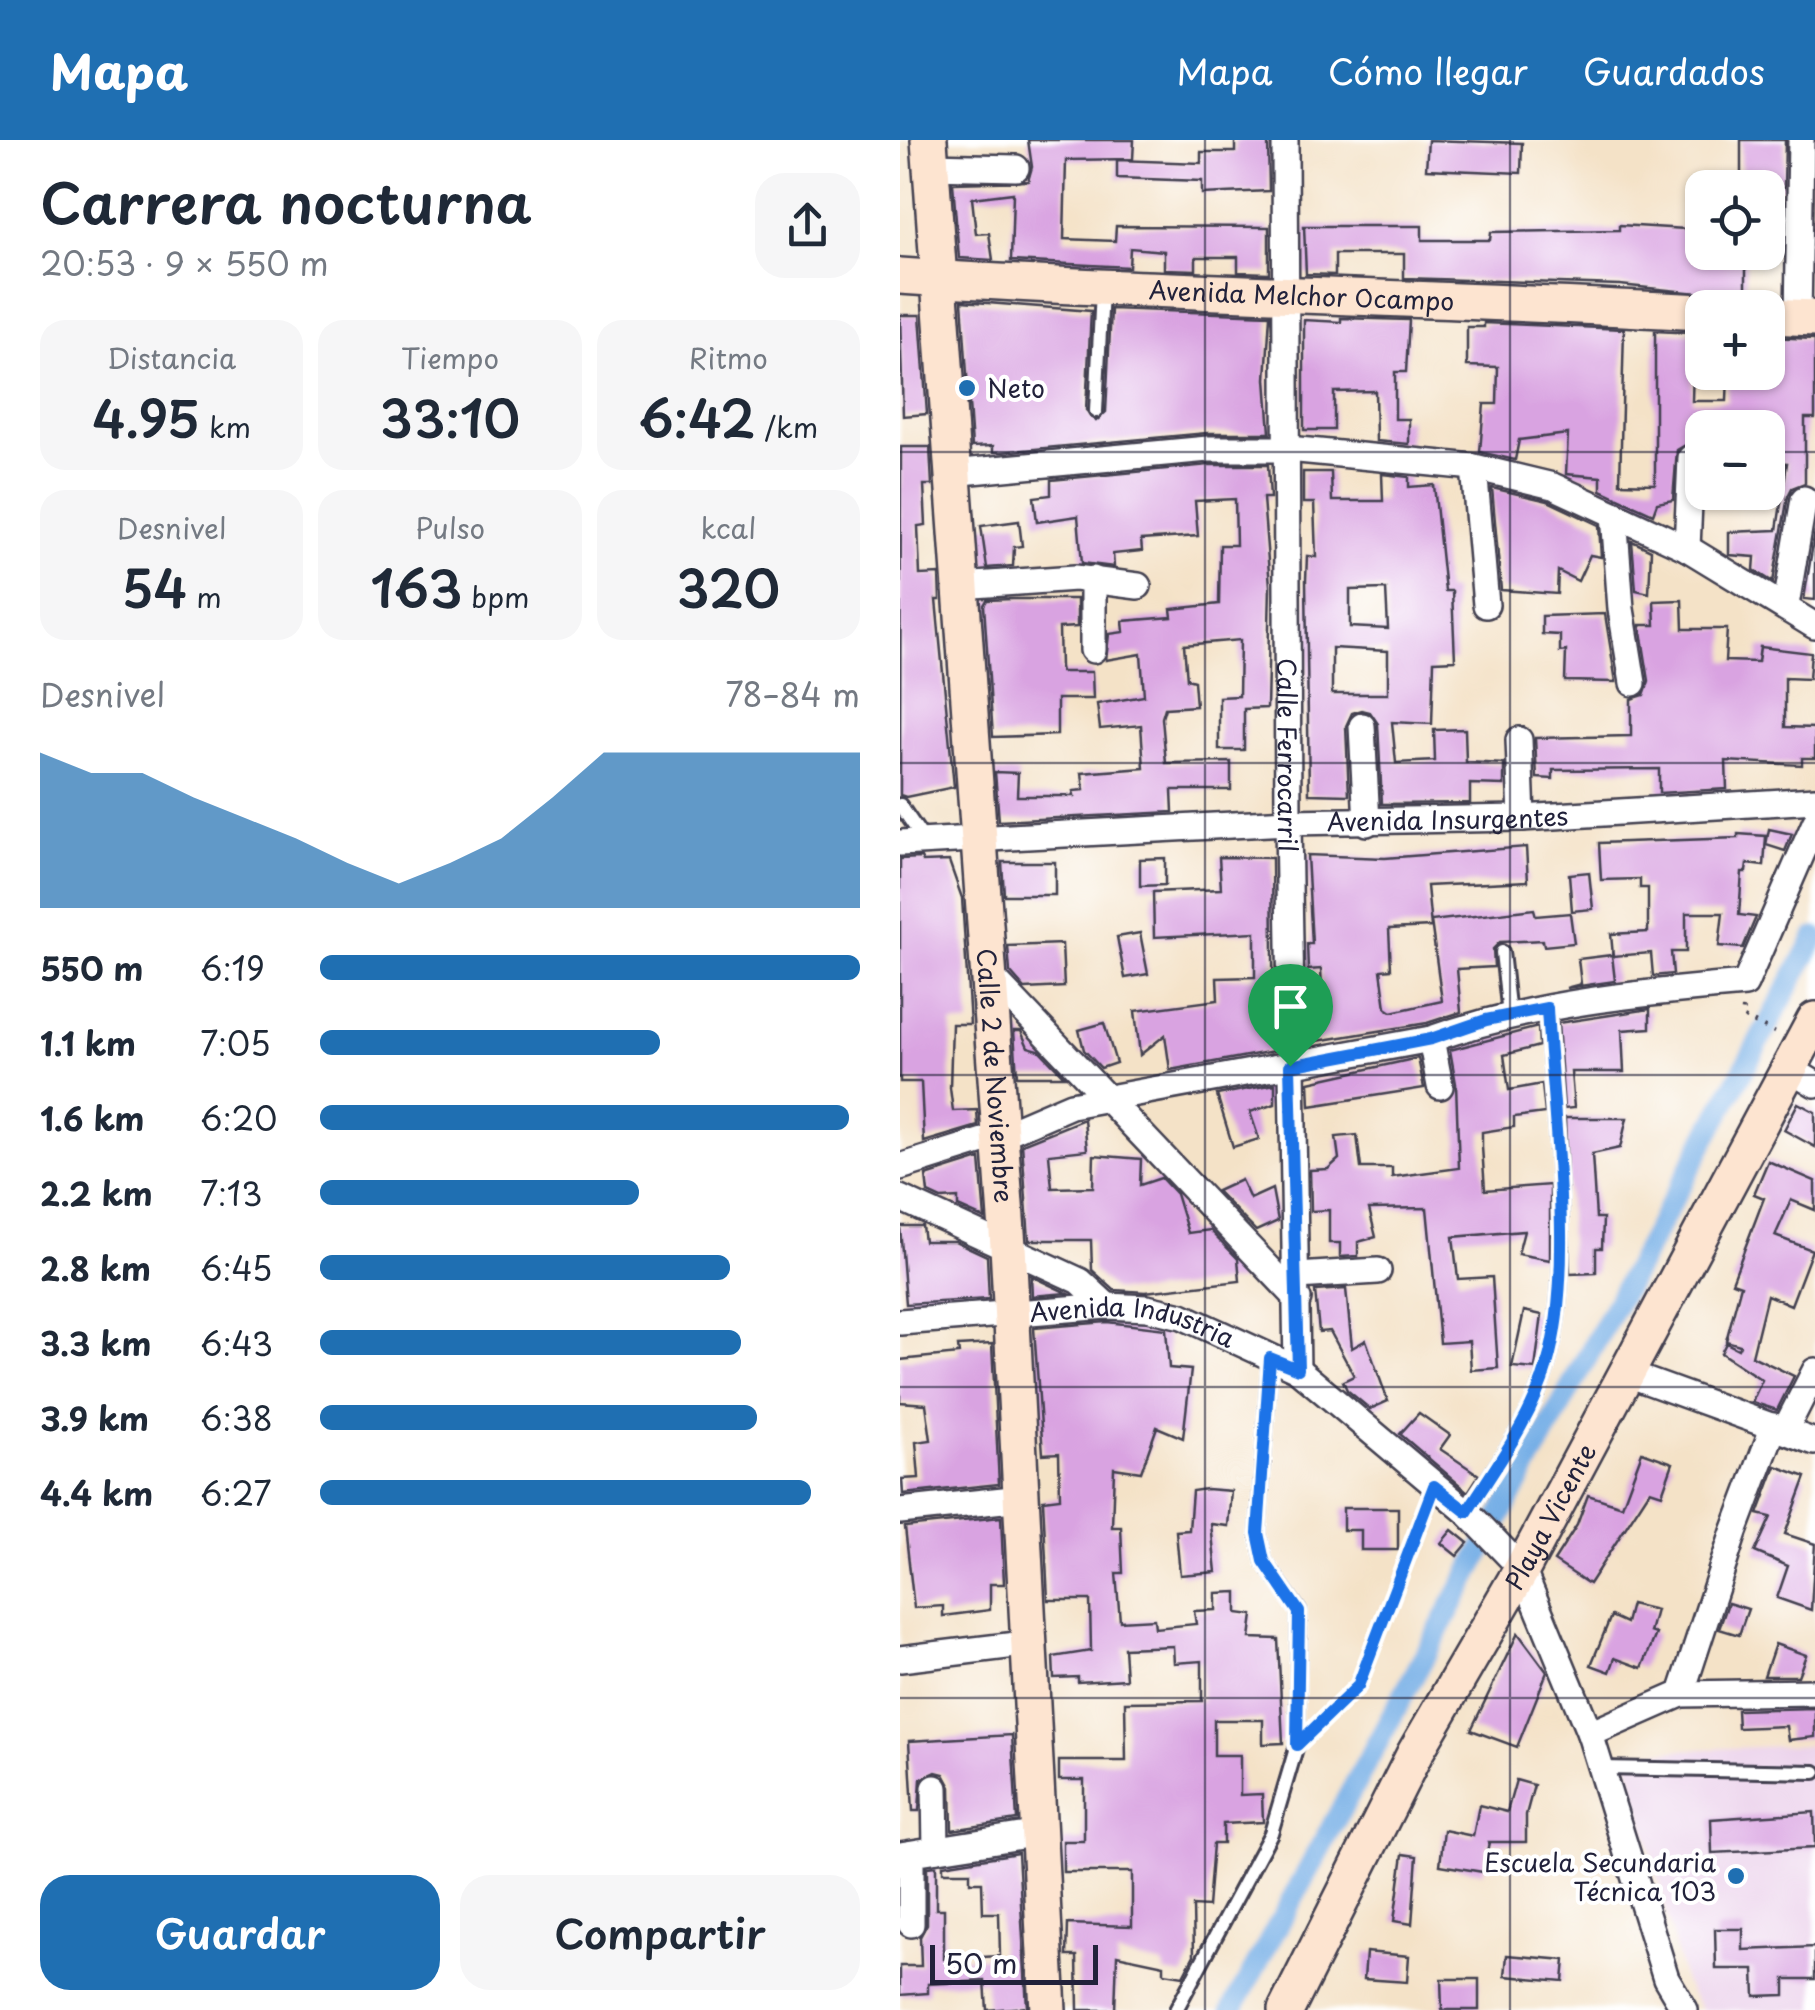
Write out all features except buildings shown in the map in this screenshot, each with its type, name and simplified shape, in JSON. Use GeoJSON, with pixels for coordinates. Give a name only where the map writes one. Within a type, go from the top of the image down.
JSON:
{"type":"FeatureCollection","features":[{"type":"Feature","properties":{"kind":"street","name":"Calle Ferrocarril"},"geometry":{"type":"LineString","coordinates":[[1285,140],[1290,1066],[1298,1369]]}},
{"type":"Feature","properties":{"kind":"street"},"geometry":{"type":"LineString","coordinates":[[1794,317],[1801,140]]}},
{"type":"Feature","properties":{"kind":"street"},"geometry":{"type":"LineString","coordinates":[[929,153],[1016,168]]}},
{"type":"Feature","properties":{"kind":"street","name":"Calle 2 de Noviembre"},"geometry":{"type":"LineString","coordinates":[[929,153],[935,278],[1008,1246],[1032,1643],[1048,2010]]}},
{"type":"Feature","properties":{"kind":"street","name":"Avenida Melchor Ocampo"},"geometry":{"type":"LineString","coordinates":[[900,276],[1102,290],[1286,293],[1685,311]]}},
{"type":"Feature","properties":{"kind":"street"},"geometry":{"type":"LineString","coordinates":[[951,474],[1208,448],[1288,449],[1474,467],[1553,486],[1688,548],[1815,626]]}},
{"type":"Feature","properties":{"kind":"street"},"geometry":{"type":"LineString","coordinates":[[1474,467],[1486,606]]}},
{"type":"Feature","properties":{"kind":"street"},"geometry":{"type":"LineString","coordinates":[[1786,605],[1804,500]]}},
{"type":"Feature","properties":{"kind":"street"},"geometry":{"type":"LineString","coordinates":[[1688,548],[1689,510]]}},
{"type":"Feature","properties":{"kind":"street"},"geometry":{"type":"LineString","coordinates":[[1614,514],[1621,610],[1633,684]]}},
{"type":"Feature","properties":{"kind":"street"},"geometry":{"type":"LineString","coordinates":[[960,586],[1092,579],[1138,586]]}},
{"type":"Feature","properties":{"kind":"street"},"geometry":{"type":"LineString","coordinates":[[1092,579],[1092,650]]}},
{"type":"Feature","properties":{"kind":"street"},"geometry":{"type":"LineString","coordinates":[[1362,726],[1367,823]]}},
{"type":"Feature","properties":{"kind":"street"},"geometry":{"type":"LineString","coordinates":[[1519,740],[1522,818]]}},
{"type":"Feature","properties":{"kind":"street","name":"Avenida Insurgentes"},"geometry":{"type":"LineString","coordinates":[[912,842],[1288,822],[1522,818],[1815,800]]}},
{"type":"Feature","properties":{"kind":"street"},"geometry":{"type":"LineString","coordinates":[[900,1167],[999,1136],[1071,1105],[1431,1039],[1510,1015],[1606,996],[1745,984],[1815,823]]}},
{"type":"Feature","properties":{"kind":"street"},"geometry":{"type":"LineString","coordinates":[[988,972],[1044,1035],[1298,1288],[1378,1270]]}},
{"type":"Feature","properties":{"kind":"street","name":"Playa Vicente"},"geometry":{"type":"LineString","coordinates":[[1286,2010],[1415,1753],[1796,1063],[1815,1020]]}},
{"type":"Feature","properties":{"kind":"street"},"geometry":{"type":"LineString","coordinates":[[1431,1039],[1440,1086]]}},
{"type":"Feature","properties":{"kind":"street"},"geometry":{"type":"LineString","coordinates":[[900,1198],[1080,1281],[1107,1306]]}},
{"type":"Feature","properties":{"kind":"street","name":"Avenida Industria"},"geometry":{"type":"LineString","coordinates":[[900,1322],[1107,1306],[1147,1308],[1182,1316],[1298,1369],[1472,1516],[1517,1564]]}},
{"type":"Feature","properties":{"kind":"street"},"geometry":{"type":"LineString","coordinates":[[1681,1694],[1779,1428],[1815,1371]]}},
{"type":"Feature","properties":{"kind":"street"},"geometry":{"type":"LineString","coordinates":[[1625,1373],[1815,1442]]}},
{"type":"Feature","properties":{"kind":"street"},"geometry":{"type":"LineString","coordinates":[[900,1512],[1022,1498]]}},
{"type":"Feature","properties":{"kind":"street"},"geometry":{"type":"LineString","coordinates":[[1517,1564],[1590,1734],[1666,1978],[1685,2010]]}},
{"type":"Feature","properties":{"kind":"street"},"geometry":{"type":"LineString","coordinates":[[900,1659],[1032,1643]]}},
{"type":"Feature","properties":{"kind":"street"},"geometry":{"type":"LineString","coordinates":[[1590,1734],[1681,1694],[1815,1692]]}},
{"type":"Feature","properties":{"kind":"street"},"geometry":{"type":"LineString","coordinates":[[911,1924],[916,1852],[935,1788]]}},
{"type":"Feature","properties":{"kind":"street"},"geometry":{"type":"LineString","coordinates":[[916,1852],[1040,1833]]}},
{"type":"Feature","properties":{"kind":"lane"},"geometry":{"type":"LineString","coordinates":[[1096,411],[1102,290]]}},
{"type":"Feature","properties":{"kind":"lane"},"geometry":{"type":"LineString","coordinates":[[900,805],[912,842]]}},
{"type":"Feature","properties":{"kind":"lane"},"geometry":{"type":"LineString","coordinates":[[1502,952],[1510,1015]]}},
{"type":"Feature","properties":{"kind":"lane"},"geometry":{"type":"LineString","coordinates":[[1472,1516],[1528,1414],[1548,1364],[1561,1208],[1547,1008]]}},
{"type":"Feature","properties":{"kind":"lane"},"geometry":{"type":"LineString","coordinates":[[1176,2010],[1271,1833],[1297,1745],[1299,1612],[1264,1561],[1258,1533],[1270,1358]]}},
{"type":"Feature","properties":{"kind":"lane"},"geometry":{"type":"LineString","coordinates":[[1601,1768],[1815,1772]]}},
{"type":"Feature","properties":{"kind":"path"},"geometry":{"type":"LineString","coordinates":[[1742,1016],[1796,1063]]}},
{"type":"Feature","properties":{"kind":"path"},"geometry":{"type":"LineString","coordinates":[[1297,1745],[1358,1686],[1434,1486]]}},
{"type":"Feature","properties":{"kind":"shaded area","name":"Escuela Secundaria Técnica 103"},"geometry":{"type":"Polygon","coordinates":[[[1815,1745],[1815,2010],[1702,2010],[1684,1982],[1626,1752],[1815,1745]]]}},
{"type":"Feature","properties":{"kind":"waterway"},"geometry":{"type":"LineString","coordinates":[[1232,2010],[1815,938]]}},
{"type":"Feature","properties":{"kind":"place","name":"Neto"},"geometry":{"type":"Point","coordinates":[967,388]}},
{"type":"Feature","properties":{"kind":"place","name":"Escuela Secundaria Técnica 103"},"geometry":{"type":"Point","coordinates":[1736,1876]}},
{"type":"Feature","properties":{"kind":"route"},"geometry":{"type":"LineString","coordinates":[[1547,1008],[1561,1208],[1548,1364],[1528,1414],[1467,1512],[1434,1486],[1358,1686],[1297,1745],[1299,1612],[1264,1561],[1258,1533],[1270,1358],[1298,1369],[1290,1066],[1431,1039],[1486,1020],[1547,1008]]}}]}
